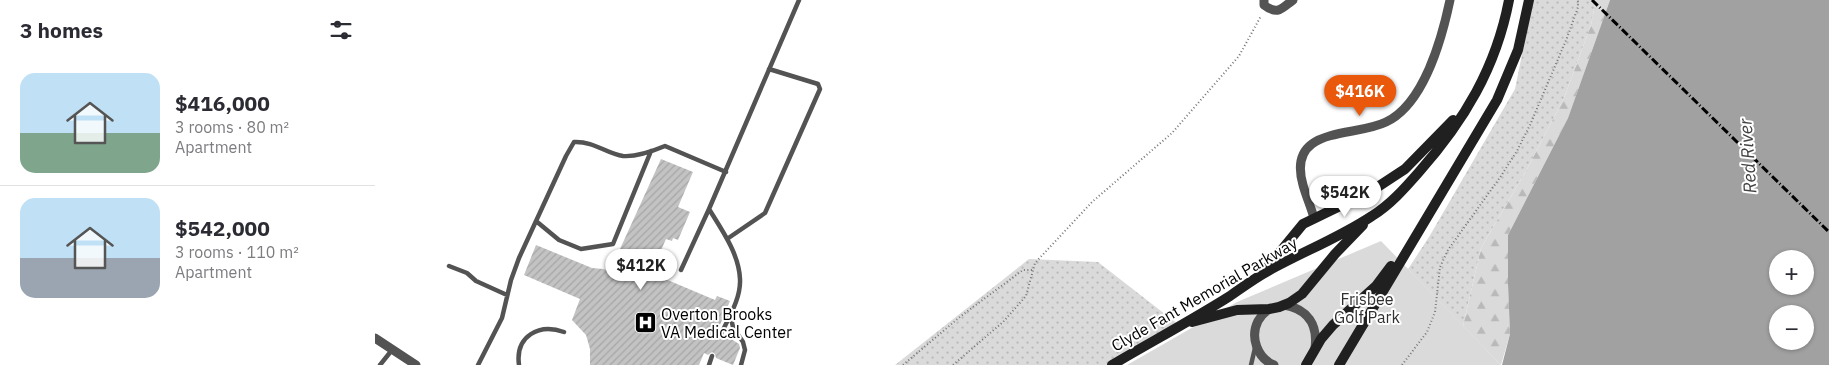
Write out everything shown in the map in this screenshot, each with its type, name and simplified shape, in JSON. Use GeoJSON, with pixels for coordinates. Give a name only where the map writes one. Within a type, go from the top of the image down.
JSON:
{"type":"FeatureCollection","features":[{"type":"Feature","properties":{"kind":"main road","name":"Clyde Fant Memorial Parkway"},"geometry":{"type":"LineString","coordinates":[[1112,365],[1229,296],[1255,278],[1373,216],[1395,197],[1427,163],[1467,109],[1491,64],[1501,34],[1509,0]]}},
{"type":"Feature","properties":{"kind":"main road"},"geometry":{"type":"LineString","coordinates":[[1339,365],[1482,129],[1501,93],[1518,50],[1529,0]]}},
{"type":"Feature","properties":{"kind":"main road"},"geometry":{"type":"LineString","coordinates":[[1255,278],[1268,267],[1303,224],[1373,190],[1405,168],[1452,121],[1481,84]]}},
{"type":"Feature","properties":{"kind":"main road"},"geometry":{"type":"LineString","coordinates":[[1311,357],[1333,325],[1376,286],[1437,203]]}},
{"type":"Feature","properties":{"kind":"main road"},"geometry":{"type":"LineString","coordinates":[[1179,325],[1237,310],[1269,309],[1284,305],[1302,294],[1335,254],[1373,216]]}},
{"type":"Feature","properties":{"kind":"street"},"geometry":{"type":"LineString","coordinates":[[1264,3],[1271,11],[1278,11],[1293,0]]}},
{"type":"Feature","properties":{"kind":"street"},"geometry":{"type":"LineString","coordinates":[[1314,218],[1303,185],[1301,170],[1303,156],[1307,148],[1319,139],[1386,122],[1404,109],[1421,86],[1434,57],[1450,0]]}},
{"type":"Feature","properties":{"kind":"street"},"geometry":{"type":"LineString","coordinates":[[1284,305],[1300,310],[1311,319],[1315,333],[1311,357],[1298,365]]}},
{"type":"Feature","properties":{"kind":"street"},"geometry":{"type":"LineString","coordinates":[[1269,309],[1258,320],[1255,328],[1256,344],[1262,356],[1274,365]]}},
{"type":"Feature","properties":{"kind":"street"},"geometry":{"type":"LineString","coordinates":[[375,338],[415,365]]}},
{"type":"Feature","properties":{"kind":"lane"},"geometry":{"type":"LineString","coordinates":[[681,270],[799,0]]}},
{"type":"Feature","properties":{"kind":"lane"},"geometry":{"type":"LineString","coordinates":[[727,239],[765,213],[820,89],[818,84],[769,69]]}},
{"type":"Feature","properties":{"kind":"lane"},"geometry":{"type":"LineString","coordinates":[[479,365],[502,318],[519,258],[574,142],[584,141],[622,156],[651,151],[665,146],[725,172]]}},
{"type":"Feature","properties":{"kind":"lane"},"geometry":{"type":"LineString","coordinates":[[536,221],[559,240],[581,250],[613,244],[651,151]]}},
{"type":"Feature","properties":{"kind":"lane"},"geometry":{"type":"LineString","coordinates":[[709,209],[736,258],[741,280],[736,300],[721,334]]}},
{"type":"Feature","properties":{"kind":"lane"},"geometry":{"type":"LineString","coordinates":[[449,266],[507,295]]}},
{"type":"Feature","properties":{"kind":"lane"},"geometry":{"type":"LineString","coordinates":[[730,314],[733,327],[743,342],[745,350],[741,365]]}},
{"type":"Feature","properties":{"kind":"lane"},"geometry":{"type":"LineString","coordinates":[[519,365],[520,348],[534,332],[554,329],[564,332]]}},
{"type":"Feature","properties":{"kind":"lane"},"geometry":{"type":"LineString","coordinates":[[1251,365],[1256,344]]}},
{"type":"Feature","properties":{"kind":"lane"},"geometry":{"type":"LineString","coordinates":[[380,365],[392,350]]}},
{"type":"Feature","properties":{"kind":"lane"},"geometry":{"type":"LineString","coordinates":[[709,365],[712,356]]}},
{"type":"Feature","properties":{"kind":"path"},"geometry":{"type":"LineString","coordinates":[[1402,365],[1427,332],[1435,312],[1440,267],[1448,250],[1501,176],[1517,151],[1530,125],[1567,38],[1578,7],[1578,0]]}},
{"type":"Feature","properties":{"kind":"path"},"geometry":{"type":"LineString","coordinates":[[953,365],[1003,322],[1026,296],[1035,263],[1092,202],[1172,133],[1239,56],[1259,22],[1264,3]]}},
{"type":"Feature","properties":{"kind":"path"},"geometry":{"type":"LineString","coordinates":[[903,365],[961,316],[1023,270],[1033,270]]}},
{"type":"Feature","properties":{"kind":"green space"},"geometry":{"type":"Polygon","coordinates":[[[1533,0],[1596,0],[1591,25],[1564,98],[1527,169],[1481,248],[1463,326],[1408,269],[1429,237],[1515,89],[1533,0]]]}},
{"type":"Feature","properties":{"kind":"green space"},"geometry":{"type":"Polygon","coordinates":[[[1596,0],[1610,0],[1568,118],[1508,235],[1510,334],[1501,365],[1463,326],[1481,248],[1527,169],[1564,98],[1591,25],[1596,0]]]}},
{"type":"Feature","properties":{"kind":"green space","name":"Frisbee Golf Park"},"geometry":{"type":"Polygon","coordinates":[[[1381,241],[1501,365],[1127,365],[1237,302],[1381,241]]]}},
{"type":"Feature","properties":{"kind":"green space"},"geometry":{"type":"Polygon","coordinates":[[[1029,259],[1098,262],[1179,325],[1109,365],[895,365],[1029,259]]]}},
{"type":"Feature","properties":{"kind":"water","name":"Red River"},"geometry":{"type":"Polygon","coordinates":[[[1610,0],[1829,0],[1829,365],[1502,365],[1510,334],[1508,235],[1568,118],[1610,0]]]}},
{"type":"Feature","properties":{"kind":"building"},"geometry":{"type":"Polygon","coordinates":[[[661,159],[693,172],[678,207],[690,212],[678,240],[673,238],[672,241],[666,239],[651,273],[715,300],[717,296],[730,301],[717,332],[719,337],[723,338],[725,335],[739,344],[740,348],[733,365],[716,358],[712,352],[708,355],[704,353],[699,365],[590,365],[590,349],[586,335],[572,320],[580,299],[524,275],[536,245],[592,268],[610,271],[661,159]]]}},
{"type":"Feature","properties":{"kind":"railway"},"geometry":{"type":"LineString","coordinates":[[1592,0],[1829,232]]}},
{"type":"Feature","properties":{"kind":"place","name":"Overton Brooks VA Medical Center"},"geometry":{"type":"Point","coordinates":[645,323]}}]}
